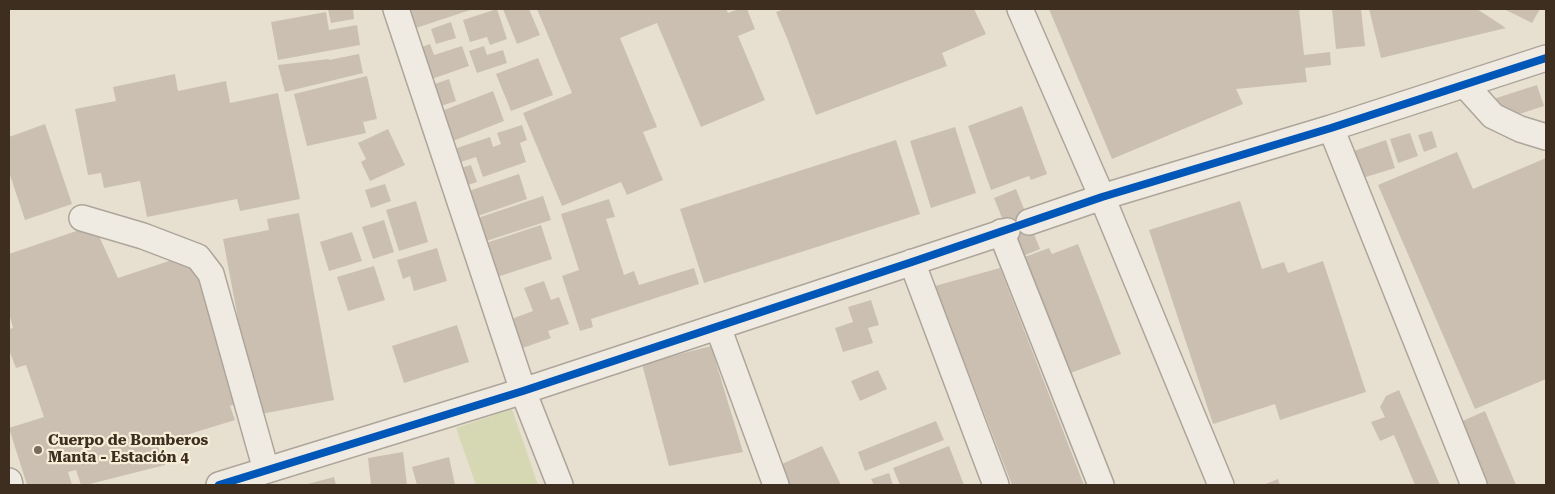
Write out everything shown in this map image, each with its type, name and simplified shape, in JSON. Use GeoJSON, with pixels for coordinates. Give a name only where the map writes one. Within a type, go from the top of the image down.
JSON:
{"type":"FeatureCollection","features":[{"type":"Feature","properties":{"kind":"street"},"geometry":{"type":"LineString","coordinates":[[396,9],[523,391],[560,485]]}},
{"type":"Feature","properties":{"kind":"street"},"geometry":{"type":"LineString","coordinates":[[1020,9],[1102,197],[1222,485]]}},
{"type":"Feature","properties":{"kind":"street"},"geometry":{"type":"LineString","coordinates":[[219,485],[523,391],[1102,197],[1331,128],[1546,58]]}},
{"type":"Feature","properties":{"kind":"street"},"geometry":{"type":"LineString","coordinates":[[1465,85],[1493,116],[1520,129],[1546,137]]}},
{"type":"Feature","properties":{"kind":"street"},"geometry":{"type":"LineString","coordinates":[[1331,128],[1474,485]]}},
{"type":"Feature","properties":{"kind":"street"},"geometry":{"type":"LineString","coordinates":[[82,218],[143,236],[198,256],[211,274],[266,470]]}},
{"type":"Feature","properties":{"kind":"street"},"geometry":{"type":"LineString","coordinates":[[1012,228],[1101,485]]}},
{"type":"Feature","properties":{"kind":"street"},"geometry":{"type":"LineString","coordinates":[[912,262],[996,485]]}},
{"type":"Feature","properties":{"kind":"street"},"geometry":{"type":"LineString","coordinates":[[718,327],[776,485]]}},
{"type":"Feature","properties":{"kind":"street"},"geometry":{"type":"LineString","coordinates":[[9,481],[10,485]]}},
{"type":"Feature","properties":{"kind":"green space"},"geometry":{"type":"Polygon","coordinates":[[[512,409],[538,485],[476,485],[456,428],[512,409]]]}},
{"type":"Feature","properties":{"kind":"building"},"geometry":{"type":"Polygon","coordinates":[[[328,9],[353,9],[354,19],[331,23],[328,9]]]}},
{"type":"Feature","properties":{"kind":"building"},"geometry":{"type":"Polygon","coordinates":[[[396,9],[473,9],[404,32],[396,9]]]}},
{"type":"Feature","properties":{"kind":"building"},"geometry":{"type":"Polygon","coordinates":[[[497,9],[507,39],[490,45],[487,37],[470,42],[463,20],[497,9]]]}},
{"type":"Feature","properties":{"kind":"building"},"geometry":{"type":"Polygon","coordinates":[[[503,9],[529,9],[540,35],[517,44],[503,9]]]}},
{"type":"Feature","properties":{"kind":"building"},"geometry":{"type":"Polygon","coordinates":[[[537,9],[726,9],[728,13],[739,9],[747,9],[755,29],[738,36],[765,100],[701,127],[657,23],[620,38],[657,127],[643,132],[663,180],[627,195],[621,182],[562,206],[523,113],[572,93],[537,9]]]}},
{"type":"Feature","properties":{"kind":"building"},"geometry":{"type":"Polygon","coordinates":[[[784,9],[974,9],[986,34],[942,53],[947,66],[816,115],[776,12],[784,9]]]}},
{"type":"Feature","properties":{"kind":"building"},"geometry":{"type":"Polygon","coordinates":[[[1049,9],[1299,9],[1304,55],[1330,52],[1331,65],[1305,68],[1307,82],[1236,89],[1243,104],[1112,159],[1049,9]]]}},
{"type":"Feature","properties":{"kind":"building"},"geometry":{"type":"Polygon","coordinates":[[[1332,9],[1361,9],[1365,46],[1336,49],[1332,9]]]}},
{"type":"Feature","properties":{"kind":"building"},"geometry":{"type":"Polygon","coordinates":[[[1369,9],[1477,9],[1506,28],[1381,58],[1369,9]]]}},
{"type":"Feature","properties":{"kind":"building"},"geometry":{"type":"Polygon","coordinates":[[[1504,9],[1540,9],[1532,23],[1504,9]]]}},
{"type":"Feature","properties":{"kind":"building"},"geometry":{"type":"Polygon","coordinates":[[[326,12],[329,30],[357,25],[360,45],[278,60],[271,22],[326,12]]]}},
{"type":"Feature","properties":{"kind":"building"},"geometry":{"type":"Polygon","coordinates":[[[451,22],[456,38],[436,44],[431,29],[451,22]]]}},
{"type":"Feature","properties":{"kind":"building"},"geometry":{"type":"Polygon","coordinates":[[[430,44],[434,55],[462,46],[469,66],[423,82],[413,50],[430,44]]]}},
{"type":"Feature","properties":{"kind":"building"},"geometry":{"type":"Polygon","coordinates":[[[484,46],[487,55],[503,50],[507,63],[477,73],[469,51],[484,46]]]}},
{"type":"Feature","properties":{"kind":"building"},"geometry":{"type":"Polygon","coordinates":[[[359,54],[363,73],[285,92],[278,65],[329,60],[359,54]]]}},
{"type":"Feature","properties":{"kind":"building"},"geometry":{"type":"Polygon","coordinates":[[[538,58],[553,95],[511,111],[496,74],[538,58]]]}},
{"type":"Feature","properties":{"kind":"building"},"geometry":{"type":"Polygon","coordinates":[[[175,74],[178,91],[226,81],[230,103],[278,93],[300,199],[240,211],[237,199],[147,217],[140,181],[104,188],[101,173],[88,175],[75,109],[116,101],[113,87],[175,74]]]}},
{"type":"Feature","properties":{"kind":"building"},"geometry":{"type":"Polygon","coordinates":[[[367,76],[377,119],[363,122],[366,133],[307,146],[294,94],[367,76]]]}},
{"type":"Feature","properties":{"kind":"building"},"geometry":{"type":"Polygon","coordinates":[[[449,79],[456,101],[432,109],[426,87],[449,79]]]}},
{"type":"Feature","properties":{"kind":"building"},"geometry":{"type":"Polygon","coordinates":[[[1537,85],[1544,106],[1504,119],[1487,101],[1537,85]]]}},
{"type":"Feature","properties":{"kind":"building"},"geometry":{"type":"Polygon","coordinates":[[[493,91],[504,121],[445,144],[434,114],[493,91]]]}},
{"type":"Feature","properties":{"kind":"building"},"geometry":{"type":"Polygon","coordinates":[[[1022,106],[1047,174],[1031,180],[1029,176],[991,190],[968,126],[1022,106]]]}},
{"type":"Feature","properties":{"kind":"building"},"geometry":{"type":"Polygon","coordinates":[[[45,124],[72,204],[25,220],[9,172],[9,137],[45,124]]]}},
{"type":"Feature","properties":{"kind":"building"},"geometry":{"type":"Polygon","coordinates":[[[522,125],[527,140],[520,143],[526,162],[483,177],[476,157],[461,162],[457,148],[490,137],[493,147],[501,144],[497,133],[522,125]]]}},
{"type":"Feature","properties":{"kind":"building"},"geometry":{"type":"Polygon","coordinates":[[[955,127],[976,193],[931,208],[910,141],[955,127]]]}},
{"type":"Feature","properties":{"kind":"building"},"geometry":{"type":"Polygon","coordinates":[[[388,129],[405,165],[370,181],[361,162],[366,159],[358,143],[388,129]]]}},
{"type":"Feature","properties":{"kind":"building"},"geometry":{"type":"Polygon","coordinates":[[[1432,131],[1437,147],[1424,152],[1418,135],[1432,131]]]}},
{"type":"Feature","properties":{"kind":"building"},"geometry":{"type":"Polygon","coordinates":[[[1410,133],[1418,156],[1398,163],[1390,139],[1410,133]]]}},
{"type":"Feature","properties":{"kind":"building"},"geometry":{"type":"Polygon","coordinates":[[[896,140],[920,214],[704,283],[680,209],[896,140]]]}},
{"type":"Feature","properties":{"kind":"building"},"geometry":{"type":"Polygon","coordinates":[[[1386,140],[1395,168],[1356,180],[1348,153],[1386,140]]]}},
{"type":"Feature","properties":{"kind":"building"},"geometry":{"type":"Polygon","coordinates":[[[1457,152],[1473,189],[1546,158],[1546,379],[1475,409],[1378,185],[1457,152]]]}},
{"type":"Feature","properties":{"kind":"building"},"geometry":{"type":"Polygon","coordinates":[[[471,165],[477,182],[459,188],[453,170],[471,165]]]}},
{"type":"Feature","properties":{"kind":"building"},"geometry":{"type":"Polygon","coordinates":[[[519,174],[527,199],[472,218],[463,193],[519,174]]]}},
{"type":"Feature","properties":{"kind":"building"},"geometry":{"type":"Polygon","coordinates":[[[385,184],[391,201],[371,208],[365,190],[385,184]]]}},
{"type":"Feature","properties":{"kind":"building"},"geometry":{"type":"Polygon","coordinates":[[[1016,189],[1040,249],[1018,258],[994,198],[1016,189]]]}},
{"type":"Feature","properties":{"kind":"building"},"geometry":{"type":"Polygon","coordinates":[[[543,196],[551,220],[480,243],[472,220],[543,196]]]}},
{"type":"Feature","properties":{"kind":"building"},"geometry":{"type":"Polygon","coordinates":[[[609,199],[615,217],[606,219],[624,275],[634,271],[639,285],[694,268],[699,284],[591,319],[593,327],[580,331],[562,276],[579,270],[561,214],[609,199]]]}},
{"type":"Feature","properties":{"kind":"building"},"geometry":{"type":"Polygon","coordinates":[[[416,201],[428,242],[399,251],[386,210],[416,201]]]}},
{"type":"Feature","properties":{"kind":"building"},"geometry":{"type":"Polygon","coordinates":[[[1240,201],[1262,269],[1284,262],[1288,273],[1323,261],[1366,392],[1280,420],[1275,404],[1213,424],[1149,230],[1240,201]]]}},
{"type":"Feature","properties":{"kind":"building"},"geometry":{"type":"Polygon","coordinates":[[[299,213],[334,400],[256,415],[223,239],[269,230],[267,219],[299,213]]]}},
{"type":"Feature","properties":{"kind":"building"},"geometry":{"type":"Polygon","coordinates":[[[384,220],[394,252],[373,259],[362,227],[384,220]]]}},
{"type":"Feature","properties":{"kind":"building"},"geometry":{"type":"Polygon","coordinates":[[[94,225],[118,278],[190,254],[240,402],[230,406],[235,420],[157,444],[165,465],[86,485],[81,485],[76,470],[68,472],[72,485],[27,485],[9,428],[44,417],[26,365],[16,368],[9,350],[9,329],[13,328],[9,313],[9,254],[94,225]]]}},
{"type":"Feature","properties":{"kind":"building"},"geometry":{"type":"Polygon","coordinates":[[[541,225],[552,259],[491,279],[480,245],[541,225]]]}},
{"type":"Feature","properties":{"kind":"building"},"geometry":{"type":"Polygon","coordinates":[[[352,232],[362,261],[329,271],[320,242],[352,232]]]}},
{"type":"Feature","properties":{"kind":"building"},"geometry":{"type":"Polygon","coordinates":[[[1078,244],[1121,354],[1068,374],[1022,258],[1049,248],[1052,254],[1078,244]]]}},
{"type":"Feature","properties":{"kind":"building"},"geometry":{"type":"Polygon","coordinates":[[[437,248],[447,281],[414,291],[410,276],[403,279],[397,260],[437,248]]]}},
{"type":"Feature","properties":{"kind":"building"},"geometry":{"type":"Polygon","coordinates":[[[374,266],[385,300],[348,311],[337,277],[374,266]]]}},
{"type":"Feature","properties":{"kind":"building"},"geometry":{"type":"Polygon","coordinates":[[[1000,268],[1084,485],[1012,485],[935,286],[1000,268]]]}},
{"type":"Feature","properties":{"kind":"building"},"geometry":{"type":"Polygon","coordinates":[[[544,281],[551,300],[559,297],[569,324],[548,331],[551,338],[517,350],[506,321],[533,311],[524,288],[544,281]]]}},
{"type":"Feature","properties":{"kind":"building"},"geometry":{"type":"Polygon","coordinates":[[[871,300],[879,325],[868,328],[873,343],[843,352],[835,328],[853,322],[848,307],[871,300]]]}},
{"type":"Feature","properties":{"kind":"building"},"geometry":{"type":"Polygon","coordinates":[[[457,325],[469,362],[404,383],[392,346],[457,325]]]}},
{"type":"Feature","properties":{"kind":"building"},"geometry":{"type":"Polygon","coordinates":[[[711,346],[743,452],[669,466],[642,364],[711,346]]]}},
{"type":"Feature","properties":{"kind":"building"},"geometry":{"type":"Polygon","coordinates":[[[878,370],[887,389],[860,401],[851,381],[878,370]]]}},
{"type":"Feature","properties":{"kind":"building"},"geometry":{"type":"Polygon","coordinates":[[[1399,390],[1440,485],[1415,485],[1394,435],[1380,441],[1371,422],[1385,417],[1380,407],[1386,396],[1399,390]]]}},
{"type":"Feature","properties":{"kind":"building"},"geometry":{"type":"Polygon","coordinates":[[[1485,411],[1516,485],[1484,485],[1458,423],[1485,411]]]}},
{"type":"Feature","properties":{"kind":"building"},"geometry":{"type":"Polygon","coordinates":[[[936,421],[944,440],[865,471],[858,452],[936,421]]]}},
{"type":"Feature","properties":{"kind":"building"},"geometry":{"type":"Polygon","coordinates":[[[822,446],[841,485],[781,485],[773,468],[822,446]]]}},
{"type":"Feature","properties":{"kind":"building"},"geometry":{"type":"Polygon","coordinates":[[[949,446],[964,485],[900,485],[893,468],[949,446]]]}},
{"type":"Feature","properties":{"kind":"building"},"geometry":{"type":"Polygon","coordinates":[[[403,452],[407,485],[371,485],[368,458],[403,452]]]}},
{"type":"Feature","properties":{"kind":"building"},"geometry":{"type":"Polygon","coordinates":[[[449,457],[455,485],[417,485],[412,467],[449,457]]]}},
{"type":"Feature","properties":{"kind":"building"},"geometry":{"type":"Polygon","coordinates":[[[889,473],[893,485],[874,485],[871,479],[889,473]]]}},
{"type":"Feature","properties":{"kind":"building"},"geometry":{"type":"Polygon","coordinates":[[[334,477],[336,485],[304,485],[334,477]]]}},
{"type":"Feature","properties":{"kind":"building"},"geometry":{"type":"Polygon","coordinates":[[[1278,479],[1280,485],[1263,485],[1278,479]]]}},
{"type":"Feature","properties":{"kind":"cycle path"},"geometry":{"type":"LineString","coordinates":[[219,485],[523,391],[1102,197],[1331,128],[1546,58]]}},
{"type":"Feature","properties":{"kind":"place","name":"Cuerpo de Bomberos Manta - Estación 4"},"geometry":{"type":"Point","coordinates":[38,450]}}]}
